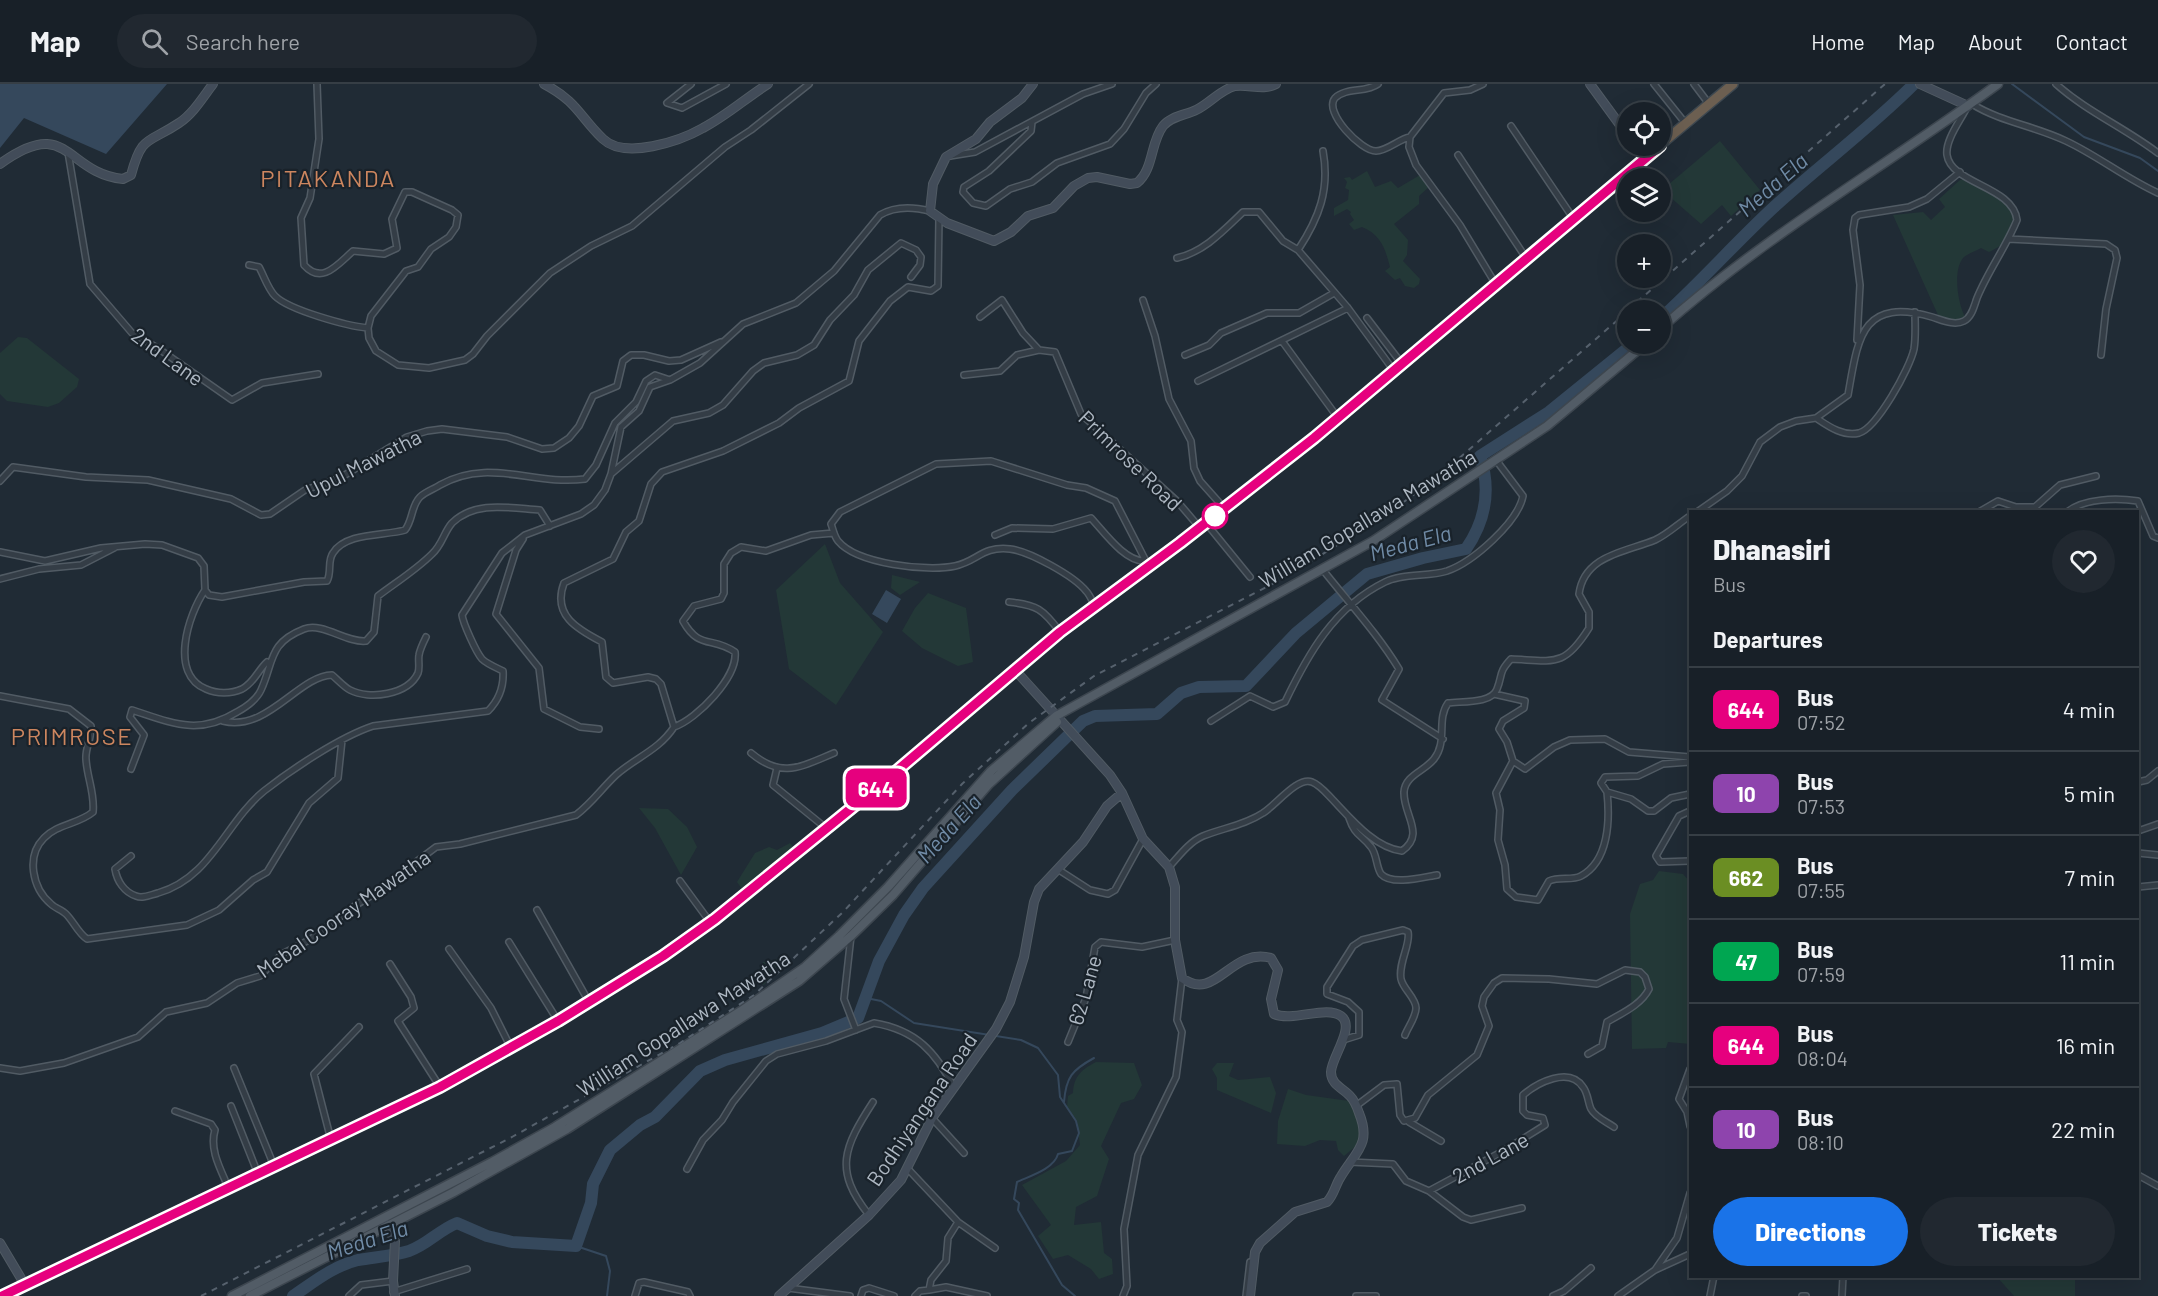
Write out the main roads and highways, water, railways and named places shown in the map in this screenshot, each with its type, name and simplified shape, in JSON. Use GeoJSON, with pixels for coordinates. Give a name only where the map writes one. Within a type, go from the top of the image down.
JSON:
{"type":"FeatureCollection","features":[{"type":"Feature","properties":{"kind":"highway"},"geometry":{"type":"LineString","coordinates":[[1671,136],[1733,84]]}},
{"type":"Feature","properties":{"kind":"highway"},"geometry":{"type":"LineString","coordinates":[[2,1296],[440,1087],[558,1021],[710,922],[1060,632],[1147,564],[1203,526],[1338,418],[1646,156]]}},
{"type":"Feature","properties":{"kind":"main road"},"geometry":{"type":"LineString","coordinates":[[1671,320],[1720,279],[1842,191],[1998,84]]}},
{"type":"Feature","properties":{"kind":"main road","name":"William Gopallawa Mawatha"},"geometry":{"type":"LineString","coordinates":[[250,1296],[555,1127],[741,1011],[805,967],[864,912],[991,771],[1058,718],[1090,695],[1373,541],[1569,410],[1633,354]]}},
{"type":"Feature","properties":{"kind":"main road","name":"William Gopallawa Mawatha"},"geometry":{"type":"LineString","coordinates":[[232,1296],[385,1223],[567,1129],[748,1016],[799,981],[851,936],[892,895],[989,784],[1058,718]]}},
{"type":"Feature","properties":{"kind":"water"},"geometry":{"type":"Polygon","coordinates":[[[0,84],[167,84],[106,154],[24,118],[0,148],[0,84]]]}},
{"type":"Feature","properties":{"kind":"water"},"geometry":{"type":"Polygon","coordinates":[[[886,590],[901,599],[887,623],[872,614],[886,590]]]}},
{"type":"Feature","properties":{"kind":"waterway","name":"Meda Ela"},"geometry":{"type":"LineString","coordinates":[[1671,308],[1774,207],[1914,84]]}},
{"type":"Feature","properties":{"kind":"waterway"},"geometry":{"type":"LineString","coordinates":[[2012,84],[2084,137],[2140,158],[2158,171]]}},
{"type":"Feature","properties":{"kind":"waterway","name":"Meda Ela"},"geometry":{"type":"LineString","coordinates":[[293,1296],[340,1266],[358,1260],[409,1251],[457,1223],[487,1236],[512,1242],[576,1246],[591,1203],[593,1184],[610,1150],[640,1125],[655,1117],[700,1071],[725,1060],[822,1033],[858,1018],[879,961],[904,915],[923,888],[1012,790],[1083,721],[1095,716],[1157,714],[1181,693],[1199,687],[1246,686],[1296,633],[1367,574],[1423,558],[1466,549],[1478,527],[1485,504],[1485,480],[1480,456],[1549,412],[1621,354]]}},
{"type":"Feature","properties":{"kind":"waterway"},"geometry":{"type":"LineString","coordinates":[[866,998],[881,1001],[914,1023],[1021,1040],[1038,1048],[1058,1075],[1060,1097],[1076,1121],[1079,1133],[1072,1151],[1058,1154],[1047,1168],[1017,1182],[1014,1199],[1019,1203],[1018,1210],[1062,1285],[1075,1296]]}},
{"type":"Feature","properties":{"kind":"waterway"},"geometry":{"type":"LineString","coordinates":[[1064,1102],[1066,1086],[1072,1075],[1080,1066],[1094,1058]]}},
{"type":"Feature","properties":{"kind":"waterway"},"geometry":{"type":"LineString","coordinates":[[576,1246],[606,1256],[610,1271],[607,1296]]}},
{"type":"Feature","properties":{"kind":"railway"},"geometry":{"type":"LineString","coordinates":[[1639,300],[1885,84]]}},
{"type":"Feature","properties":{"kind":"railway"},"geometry":{"type":"LineString","coordinates":[[201,1296],[512,1137],[680,1043],[754,995],[843,912],[962,784],[1029,723],[1094,676],[1284,578],[1384,516],[1433,481],[1617,321]]}},
{"type":"Feature","properties":{"kind":"district","name":"PITAKANDA"},"geometry":{"type":"Point","coordinates":[328,177]}},
{"type":"Feature","properties":{"kind":"district","name":"PRIMROSE"},"geometry":{"type":"Point","coordinates":[72,735]}}]}
